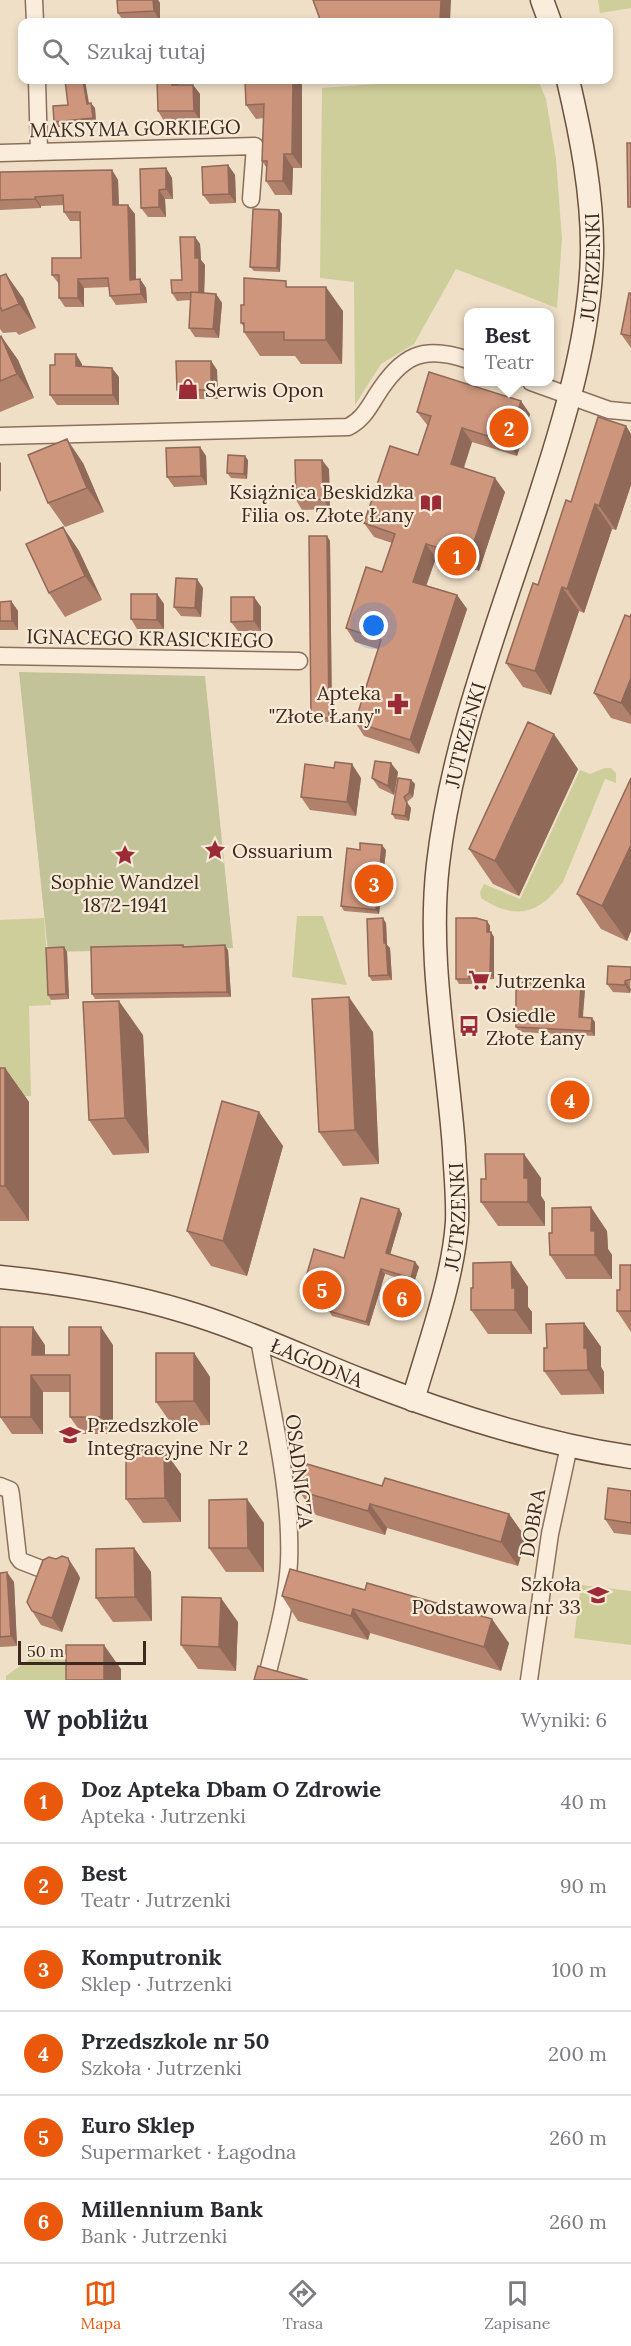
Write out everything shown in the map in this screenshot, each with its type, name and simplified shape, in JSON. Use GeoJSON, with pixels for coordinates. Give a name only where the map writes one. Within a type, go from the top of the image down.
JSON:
{"type":"FeatureCollection","features":[{"type":"Feature","properties":{"kind":"street"},"geometry":{"type":"LineString","coordinates":[[34,0],[35,18]]}},
{"type":"Feature","properties":{"kind":"street"},"geometry":{"type":"LineString","coordinates":[[542,0],[549,18]]}},
{"type":"Feature","properties":{"kind":"street"},"geometry":{"type":"LineString","coordinates":[[37,84],[39,152]]}},
{"type":"Feature","properties":{"kind":"street","name":"JUTRZENKI"},"geometry":{"type":"LineString","coordinates":[[413,1400],[452,1258],[457,1221],[453,1142],[437,978],[434,905],[446,808],[468,722],[570,395],[585,315],[592,254],[586,177],[576,111],[569,84]]}},
{"type":"Feature","properties":{"kind":"street","name":"MAKSYMA GORKIEGO"},"geometry":{"type":"LineString","coordinates":[[0,153],[255,146],[251,199]]}},
{"type":"Feature","properties":{"kind":"street"},"geometry":{"type":"LineString","coordinates":[[0,436],[348,427],[358,422],[387,378],[399,365],[414,357],[433,353],[450,354],[464,359]]}},
{"type":"Feature","properties":{"kind":"street"},"geometry":{"type":"LineString","coordinates":[[545,386],[609,410],[631,412]]}},
{"type":"Feature","properties":{"kind":"street","name":"IGNACEGO KRASICKIEGO"},"geometry":{"type":"LineString","coordinates":[[0,656],[299,661]]}},
{"type":"Feature","properties":{"kind":"street","name":"ŁAGODNA"},"geometry":{"type":"LineString","coordinates":[[0,1277],[80,1287],[159,1304],[213,1321],[413,1400],[476,1421],[569,1446],[631,1457]]}},
{"type":"Feature","properties":{"kind":"street","name":"OSADNICZA"},"geometry":{"type":"LineString","coordinates":[[259,1339],[281,1467],[289,1562],[286,1591],[266,1680]]}},
{"type":"Feature","properties":{"kind":"street","name":"DOBRA"},"geometry":{"type":"LineString","coordinates":[[529,1680],[550,1534],[569,1446]]}},
{"type":"Feature","properties":{"kind":"street"},"geometry":{"type":"LineString","coordinates":[[0,1486],[10,1491],[18,1557],[21,1561],[39,1568]]}},
{"type":"Feature","properties":{"kind":"green space"},"geometry":{"type":"Polygon","coordinates":[[[598,0],[631,0],[631,8],[600,13],[598,0]]]}},
{"type":"Feature","properties":{"kind":"green space"},"geometry":{"type":"Polygon","coordinates":[[[376,84],[540,84],[546,99],[556,159],[562,239],[557,308],[456,269],[414,344],[381,364],[355,405],[354,282],[320,278],[322,88],[376,84]]]}},
{"type":"Feature","properties":{"kind":"green space"},"geometry":{"type":"Polygon","coordinates":[[[19,672],[205,676],[233,948],[48,952],[19,672]]]}},
{"type":"Feature","properties":{"kind":"green space"},"geometry":{"type":"Polygon","coordinates":[[[611,768],[616,773],[616,783],[605,779],[563,882],[554,893],[536,907],[526,911],[505,910],[481,898],[480,892],[484,884],[520,899],[580,770],[590,774],[611,768]]]}},
{"type":"Feature","properties":{"kind":"green space"},"geometry":{"type":"Polygon","coordinates":[[[297,916],[323,916],[347,985],[292,977],[297,916]]]}},
{"type":"Feature","properties":{"kind":"green space"},"geometry":{"type":"Polygon","coordinates":[[[44,918],[51,1005],[29,1006],[31,1096],[0,1097],[0,920],[44,918]]]}},
{"type":"Feature","properties":{"kind":"green space"},"geometry":{"type":"Polygon","coordinates":[[[581,1585],[631,1591],[631,1645],[574,1638],[581,1585]]]}},
{"type":"Feature","properties":{"kind":"green space"},"geometry":{"type":"Polygon","coordinates":[[[30,1659],[68,1660],[66,1680],[6,1680],[6,1676],[30,1659]]]}},
{"type":"Feature","properties":{"kind":"building"},"geometry":{"type":"Polygon","coordinates":[[[117,0],[153,0],[154,11],[118,13],[117,0]]]}},
{"type":"Feature","properties":{"kind":"building"},"geometry":{"type":"Polygon","coordinates":[[[313,0],[441,0],[440,18],[320,18],[313,0]]]}},
{"type":"Feature","properties":{"kind":"building"},"geometry":{"type":"Polygon","coordinates":[[[65,84],[84,84],[87,104],[91,103],[93,118],[54,122],[53,106],[68,105],[65,84]]]}},
{"type":"Feature","properties":{"kind":"building"},"geometry":{"type":"Polygon","coordinates":[[[157,84],[193,85],[194,111],[158,111],[157,84]]]}},
{"type":"Feature","properties":{"kind":"building"},"geometry":{"type":"Polygon","coordinates":[[[245,84],[293,84],[292,154],[284,154],[283,181],[266,181],[267,161],[262,161],[264,104],[246,105],[245,84]]]}},
{"type":"Feature","properties":{"kind":"building"},"geometry":{"type":"Polygon","coordinates":[[[627,143],[631,143],[631,207],[628,207],[627,143]]]}},
{"type":"Feature","properties":{"kind":"building"},"geometry":{"type":"Polygon","coordinates":[[[228,165],[229,194],[203,195],[202,167],[228,165]]]}},
{"type":"Feature","properties":{"kind":"building"},"geometry":{"type":"Polygon","coordinates":[[[166,168],[166,189],[159,190],[159,207],[141,208],[140,169],[166,168]]]}},
{"type":"Feature","properties":{"kind":"building"},"geometry":{"type":"Polygon","coordinates":[[[112,170],[113,205],[128,205],[130,280],[140,279],[141,294],[110,296],[108,278],[78,279],[78,298],[59,298],[59,275],[52,275],[52,258],[81,258],[80,212],[64,212],[63,195],[0,200],[0,172],[112,170]]]}},
{"type":"Feature","properties":{"kind":"building"},"geometry":{"type":"Polygon","coordinates":[[[253,209],[279,210],[277,268],[250,267],[253,209]]]}},
{"type":"Feature","properties":{"kind":"building"},"geometry":{"type":"Polygon","coordinates":[[[180,237],[195,237],[195,258],[199,258],[199,292],[172,293],[171,280],[182,280],[180,237]]]}},
{"type":"Feature","properties":{"kind":"building"},"geometry":{"type":"Polygon","coordinates":[[[6,274],[19,304],[2,311],[0,308],[0,276],[6,274]]]}},
{"type":"Feature","properties":{"kind":"building"},"geometry":{"type":"Polygon","coordinates":[[[244,278],[286,281],[286,287],[326,287],[326,340],[284,340],[284,332],[244,332],[244,323],[241,323],[241,305],[244,305],[244,278]]]}},
{"type":"Feature","properties":{"kind":"building"},"geometry":{"type":"Polygon","coordinates":[[[191,292],[216,294],[213,329],[189,328],[191,292]]]}},
{"type":"Feature","properties":{"kind":"building"},"geometry":{"type":"Polygon","coordinates":[[[629,293],[631,293],[631,336],[621,334],[629,293]]]}},
{"type":"Feature","properties":{"kind":"building"},"geometry":{"type":"Polygon","coordinates":[[[0,337],[17,374],[0,381],[0,337]]]}},
{"type":"Feature","properties":{"kind":"building"},"geometry":{"type":"Polygon","coordinates":[[[55,354],[76,354],[76,366],[112,368],[113,395],[50,395],[50,365],[55,365],[55,354]]]}},
{"type":"Feature","properties":{"kind":"building"},"geometry":{"type":"Polygon","coordinates":[[[176,361],[211,361],[211,390],[177,390],[176,361]]]}},
{"type":"Feature","properties":{"kind":"building"},"geometry":{"type":"Polygon","coordinates":[[[429,372],[464,383],[464,386],[473,386],[521,401],[507,442],[462,428],[451,464],[495,478],[469,557],[426,544],[413,582],[457,595],[410,740],[355,722],[381,640],[346,628],[366,567],[382,572],[395,534],[364,523],[390,446],[418,455],[431,416],[417,412],[429,372]]]}},
{"type":"Feature","properties":{"kind":"building"},"geometry":{"type":"Polygon","coordinates":[[[598,417],[626,426],[599,506],[595,504],[567,589],[562,587],[535,671],[506,663],[533,583],[538,585],[566,500],[571,502],[598,417]]]}},
{"type":"Feature","properties":{"kind":"building"},"geometry":{"type":"Polygon","coordinates":[[[67,439],[87,488],[48,503],[28,455],[67,439]]]}},
{"type":"Feature","properties":{"kind":"building"},"geometry":{"type":"Polygon","coordinates":[[[200,447],[201,476],[167,477],[166,448],[200,447]]]}},
{"type":"Feature","properties":{"kind":"building"},"geometry":{"type":"Polygon","coordinates":[[[228,455],[245,456],[244,474],[227,473],[228,455]]]}},
{"type":"Feature","properties":{"kind":"building"},"geometry":{"type":"Polygon","coordinates":[[[295,460],[322,460],[323,499],[296,500],[295,460]]]}},
{"type":"Feature","properties":{"kind":"building"},"geometry":{"type":"Polygon","coordinates":[[[63,527],[85,576],[49,593],[26,544],[63,527]]]}},
{"type":"Feature","properties":{"kind":"building"},"geometry":{"type":"Polygon","coordinates":[[[309,536],[327,536],[329,718],[311,718],[309,536]]]}},
{"type":"Feature","properties":{"kind":"building"},"geometry":{"type":"Polygon","coordinates":[[[176,578],[197,579],[195,608],[174,607],[176,578]]]}},
{"type":"Feature","properties":{"kind":"building"},"geometry":{"type":"Polygon","coordinates":[[[131,594],[157,594],[157,620],[131,619],[131,594]]]}},
{"type":"Feature","properties":{"kind":"building"},"geometry":{"type":"Polygon","coordinates":[[[231,597],[254,597],[254,621],[231,622],[231,597]]]}},
{"type":"Feature","properties":{"kind":"building"},"geometry":{"type":"Polygon","coordinates":[[[11,601],[12,621],[0,621],[0,602],[11,601]]]}},
{"type":"Feature","properties":{"kind":"building"},"geometry":{"type":"Polygon","coordinates":[[[631,614],[631,678],[621,703],[594,693],[625,615],[630,617],[631,614]]]}},
{"type":"Feature","properties":{"kind":"building"},"geometry":{"type":"Polygon","coordinates":[[[528,722],[554,734],[495,861],[469,849],[528,722]]]}},
{"type":"Feature","properties":{"kind":"building"},"geometry":{"type":"Polygon","coordinates":[[[375,761],[391,763],[388,786],[372,778],[375,761]]]}},
{"type":"Feature","properties":{"kind":"building"},"geometry":{"type":"Polygon","coordinates":[[[335,762],[352,764],[347,802],[301,797],[305,764],[334,768],[335,762]]]}},
{"type":"Feature","properties":{"kind":"building"},"geometry":{"type":"Polygon","coordinates":[[[398,778],[411,780],[409,793],[404,797],[407,803],[405,816],[392,814],[398,778]]]}},
{"type":"Feature","properties":{"kind":"building"},"geometry":{"type":"Polygon","coordinates":[[[631,778],[631,845],[602,906],[577,894],[631,778]]]}},
{"type":"Feature","properties":{"kind":"building"},"geometry":{"type":"Polygon","coordinates":[[[360,843],[382,845],[376,910],[341,906],[347,848],[360,850],[360,843]]]}},
{"type":"Feature","properties":{"kind":"building"},"geometry":{"type":"Polygon","coordinates":[[[383,918],[388,975],[369,976],[367,919],[383,918]]]}},
{"type":"Feature","properties":{"kind":"building"},"geometry":{"type":"Polygon","coordinates":[[[456,918],[476,918],[487,921],[487,932],[491,932],[490,974],[469,976],[469,979],[456,979],[456,918]]]}},
{"type":"Feature","properties":{"kind":"building"},"geometry":{"type":"Polygon","coordinates":[[[183,945],[183,947],[225,945],[227,992],[92,994],[91,947],[183,945]]]}},
{"type":"Feature","properties":{"kind":"building"},"geometry":{"type":"Polygon","coordinates":[[[64,947],[66,994],[48,995],[46,948],[64,947]]]}},
{"type":"Feature","properties":{"kind":"building"},"geometry":{"type":"Polygon","coordinates":[[[608,966],[631,967],[631,979],[625,981],[625,985],[607,984],[608,966]]]}},
{"type":"Feature","properties":{"kind":"building"},"geometry":{"type":"Polygon","coordinates":[[[516,982],[581,985],[579,1017],[592,1018],[591,1031],[516,1027],[516,982]]]}},
{"type":"Feature","properties":{"kind":"building"},"geometry":{"type":"Polygon","coordinates":[[[349,997],[355,1130],[319,1132],[312,999],[349,997]]]}},
{"type":"Feature","properties":{"kind":"building"},"geometry":{"type":"Polygon","coordinates":[[[119,1001],[125,1118],[89,1120],[83,1002],[119,1001]]]}},
{"type":"Feature","properties":{"kind":"building"},"geometry":{"type":"Polygon","coordinates":[[[0,1068],[5,1068],[5,1186],[0,1186],[0,1068]]]}},
{"type":"Feature","properties":{"kind":"building"},"geometry":{"type":"Polygon","coordinates":[[[222,1101],[259,1112],[223,1241],[187,1231],[222,1101]]]}},
{"type":"Feature","properties":{"kind":"building"},"geometry":{"type":"Polygon","coordinates":[[[485,1154],[524,1154],[524,1178],[528,1178],[528,1202],[481,1202],[481,1179],[486,1179],[485,1154]]]}},
{"type":"Feature","properties":{"kind":"building"},"geometry":{"type":"Polygon","coordinates":[[[361,1198],[399,1209],[386,1253],[415,1262],[411,1278],[381,1269],[366,1322],[329,1311],[331,1303],[301,1295],[314,1249],[344,1258],[361,1198]]]}},
{"type":"Feature","properties":{"kind":"building"},"geometry":{"type":"Polygon","coordinates":[[[591,1207],[591,1231],[595,1231],[595,1255],[550,1255],[549,1233],[552,1233],[552,1208],[591,1207]]]}},
{"type":"Feature","properties":{"kind":"building"},"geometry":{"type":"Polygon","coordinates":[[[511,1262],[512,1288],[515,1288],[515,1310],[471,1310],[473,1263],[511,1262]]]}},
{"type":"Feature","properties":{"kind":"building"},"geometry":{"type":"Polygon","coordinates":[[[620,1265],[631,1265],[631,1311],[617,1311],[620,1265]]]}},
{"type":"Feature","properties":{"kind":"building"},"geometry":{"type":"Polygon","coordinates":[[[584,1323],[584,1348],[587,1348],[588,1370],[544,1371],[544,1348],[547,1348],[546,1324],[584,1323]]]}},
{"type":"Feature","properties":{"kind":"building"},"geometry":{"type":"Polygon","coordinates":[[[0,1327],[33,1327],[32,1355],[69,1355],[69,1327],[101,1327],[101,1417],[70,1417],[70,1375],[31,1375],[31,1417],[0,1417],[0,1327]]]}},
{"type":"Feature","properties":{"kind":"building"},"geometry":{"type":"Polygon","coordinates":[[[156,1353],[194,1353],[194,1401],[156,1402],[156,1353]]]}},
{"type":"Feature","properties":{"kind":"building"},"geometry":{"type":"Polygon","coordinates":[[[126,1450],[164,1450],[165,1498],[126,1499],[126,1450]]]}},
{"type":"Feature","properties":{"kind":"building"},"geometry":{"type":"Polygon","coordinates":[[[307,1464],[382,1486],[385,1478],[509,1514],[501,1542],[370,1504],[368,1511],[299,1491],[307,1464]]]}},
{"type":"Feature","properties":{"kind":"building"},"geometry":{"type":"Polygon","coordinates":[[[608,1488],[631,1491],[631,1523],[605,1519],[608,1488]]]}},
{"type":"Feature","properties":{"kind":"building"},"geometry":{"type":"Polygon","coordinates":[[[247,1499],[248,1548],[209,1548],[209,1500],[247,1499]]]}},
{"type":"Feature","properties":{"kind":"building"},"geometry":{"type":"Polygon","coordinates":[[[134,1548],[135,1597],[96,1598],[96,1549],[134,1548]]]}},
{"type":"Feature","properties":{"kind":"building"},"geometry":{"type":"Polygon","coordinates":[[[62,1556],[68,1558],[70,1564],[52,1618],[32,1611],[27,1602],[43,1560],[62,1556]]]}},
{"type":"Feature","properties":{"kind":"building"},"geometry":{"type":"Polygon","coordinates":[[[290,1569],[365,1590],[367,1583],[492,1619],[484,1647],[353,1609],[351,1616],[282,1596],[290,1569]]]}},
{"type":"Feature","properties":{"kind":"building"},"geometry":{"type":"Polygon","coordinates":[[[7,1572],[11,1636],[0,1637],[0,1573],[7,1572]]]}},
{"type":"Feature","properties":{"kind":"building"},"geometry":{"type":"Polygon","coordinates":[[[182,1597],[221,1598],[219,1647],[181,1645],[182,1597]]]}},
{"type":"Feature","properties":{"kind":"building"},"geometry":{"type":"Polygon","coordinates":[[[66,1645],[104,1645],[104,1680],[66,1680],[66,1645]]]}},
{"type":"Feature","properties":{"kind":"building"},"geometry":{"type":"Polygon","coordinates":[[[258,1666],[308,1680],[254,1680],[258,1666]]]}},
{"type":"Feature","properties":{"kind":"place","name":"Serwis Opon"},"geometry":{"type":"Point","coordinates":[188,389]}},
{"type":"Feature","properties":{"kind":"place","name":"Best"},"geometry":{"type":"Point","coordinates":[509,428]}},
{"type":"Feature","properties":{"kind":"place","name":"Książnica Beskidzka Filia os. Złote Łany"},"geometry":{"type":"Point","coordinates":[431,503]}},
{"type":"Feature","properties":{"kind":"place","name":"Doz Apteka Dbam O Zdrowie"},"geometry":{"type":"Point","coordinates":[457,556]}},
{"type":"Feature","properties":{"kind":"place","name":"Apteka \"Złote Łany\""},"geometry":{"type":"Point","coordinates":[398,704]}},
{"type":"Feature","properties":{"kind":"place","name":"Ossuarium"},"geometry":{"type":"Point","coordinates":[215,850]}},
{"type":"Feature","properties":{"kind":"place","name":"Sophie Wandzel 1872-1941"},"geometry":{"type":"Point","coordinates":[125,855]}},
{"type":"Feature","properties":{"kind":"place","name":"Komputronik"},"geometry":{"type":"Point","coordinates":[374,884]}},
{"type":"Feature","properties":{"kind":"place","name":"Jutrzenka"},"geometry":{"type":"Point","coordinates":[479,980]}},
{"type":"Feature","properties":{"kind":"place","name":"Osiedle Złote Łany"},"geometry":{"type":"Point","coordinates":[469,1026]}},
{"type":"Feature","properties":{"kind":"place","name":"Przedszkole nr 50"},"geometry":{"type":"Point","coordinates":[570,1100]}},
{"type":"Feature","properties":{"kind":"place","name":"Euro Sklep"},"geometry":{"type":"Point","coordinates":[322,1290]}},
{"type":"Feature","properties":{"kind":"place","name":"Millennium Bank"},"geometry":{"type":"Point","coordinates":[402,1298]}},
{"type":"Feature","properties":{"kind":"place","name":"Przedszkole Integracyjne Nr 2"},"geometry":{"type":"Point","coordinates":[70,1435]}},
{"type":"Feature","properties":{"kind":"place","name":"Szkoła Podstawowa nr 33"},"geometry":{"type":"Point","coordinates":[598,1595]}}]}
